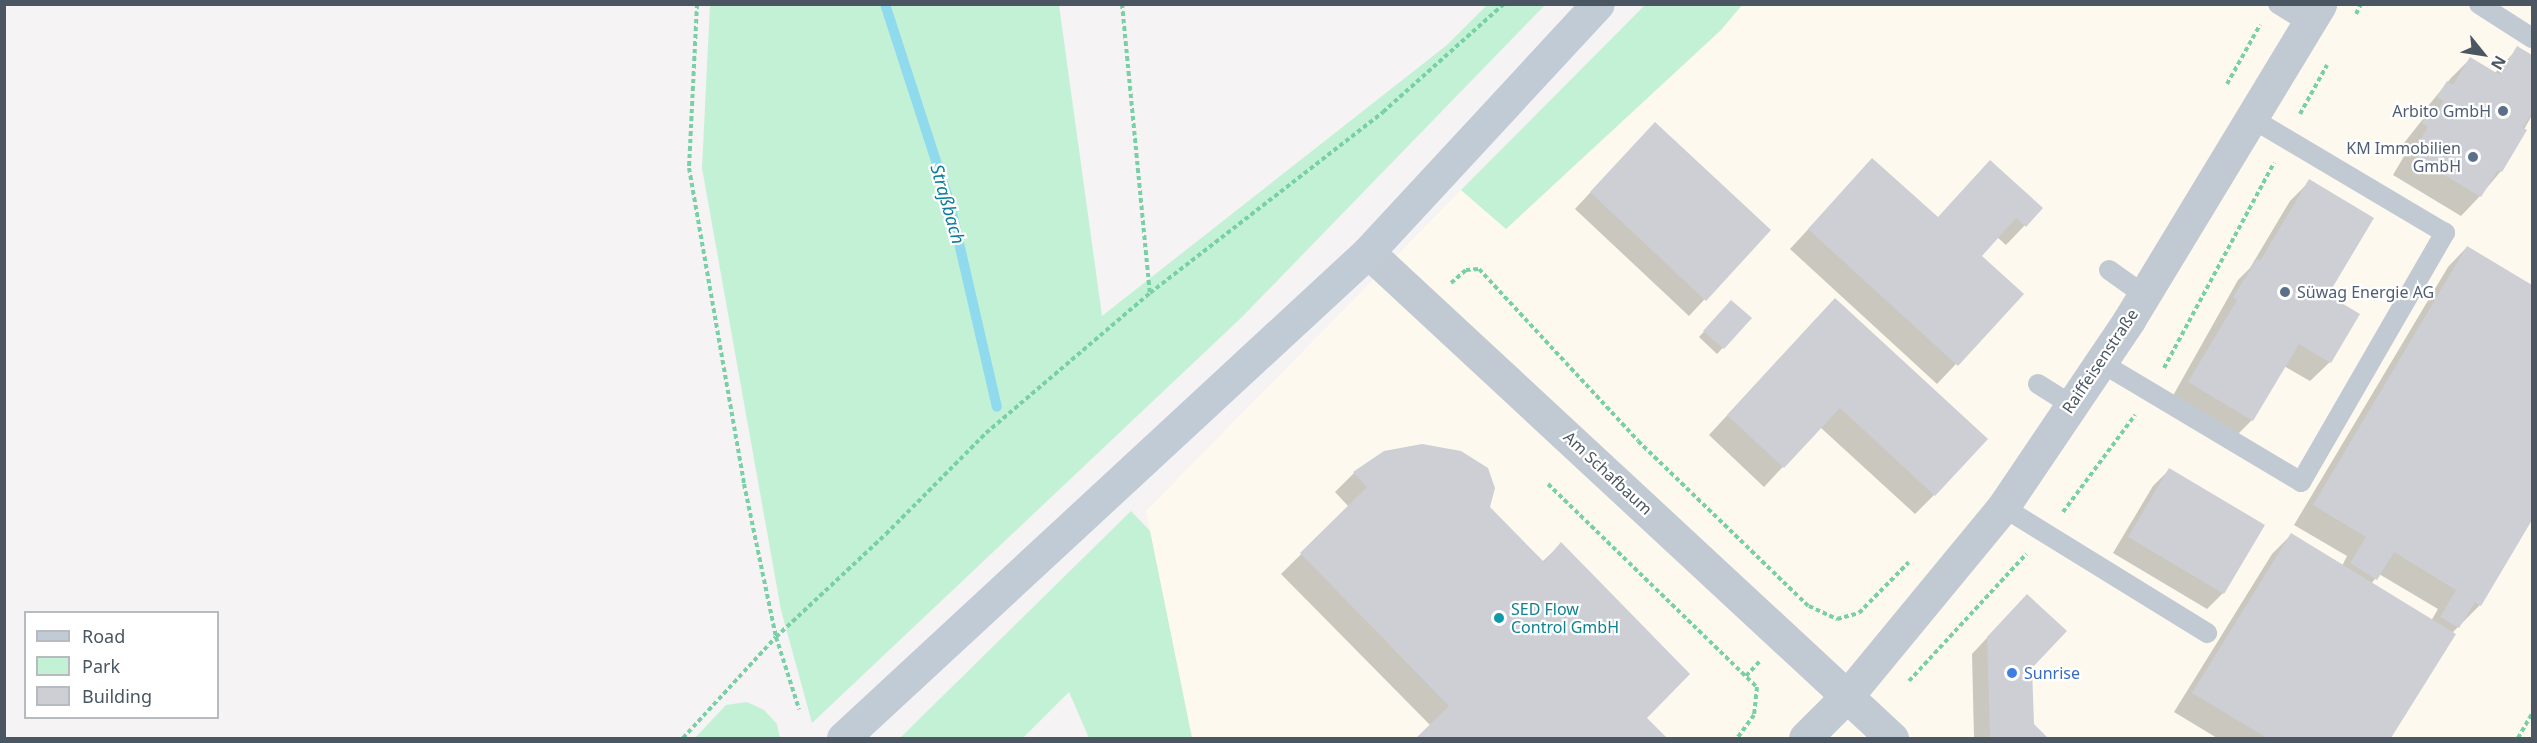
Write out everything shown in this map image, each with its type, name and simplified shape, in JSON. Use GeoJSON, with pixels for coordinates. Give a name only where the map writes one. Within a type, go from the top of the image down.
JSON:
{"type":"FeatureCollection","features":[{"type":"Feature","properties":{"kind":"main road"},"geometry":{"type":"LineString","coordinates":[[846,735],[1368,252],[1598,4]]}},
{"type":"Feature","properties":{"kind":"street","name":"Raiffeisenstraße"},"geometry":{"type":"LineString","coordinates":[[1805,738],[1848,695],[2003,507],[2144,295],[2314,14]]}},
{"type":"Feature","properties":{"kind":"street","name":"Am Schafbaum"},"geometry":{"type":"LineString","coordinates":[[1368,252],[1848,695]]}},
{"type":"Feature","properties":{"kind":"street"},"geometry":{"type":"LineString","coordinates":[[1848,695],[1892,738]]}},
{"type":"Feature","properties":{"kind":"lane"},"geometry":{"type":"LineString","coordinates":[[2479,4],[2532,38]]}},
{"type":"Feature","properties":{"kind":"lane"},"geometry":{"type":"LineString","coordinates":[[2272,9],[2314,14]]}},
{"type":"Feature","properties":{"kind":"lane"},"geometry":{"type":"LineString","coordinates":[[2100,362],[2301,482],[2445,233],[2251,118]]}},
{"type":"Feature","properties":{"kind":"lane"},"geometry":{"type":"LineString","coordinates":[[2109,270],[2144,295]]}},
{"type":"Feature","properties":{"kind":"lane"},"geometry":{"type":"LineString","coordinates":[[2038,384],[2071,405]]}},
{"type":"Feature","properties":{"kind":"lane"},"geometry":{"type":"LineString","coordinates":[[2003,507],[2207,633]]}},
{"type":"Feature","properties":{"kind":"path"},"geometry":{"type":"LineString","coordinates":[[697,4],[689,168],[744,484],[776,637],[798,710]]}},
{"type":"Feature","properties":{"kind":"path"},"geometry":{"type":"LineString","coordinates":[[1122,4],[1150,293]]}},
{"type":"Feature","properties":{"kind":"path"},"geometry":{"type":"LineString","coordinates":[[683,738],[776,637],[886,534],[986,433],[1150,293],[1383,112],[1504,4]]}},
{"type":"Feature","properties":{"kind":"path"},"geometry":{"type":"LineString","coordinates":[[2224,90],[2272,9]]}},
{"type":"Feature","properties":{"kind":"path"},"geometry":{"type":"LineString","coordinates":[[1426,305],[1466,270],[1479,269],[1638,441],[1809,606],[1837,619],[1859,613],[1911,560]]}},
{"type":"Feature","properties":{"kind":"path"},"geometry":{"type":"LineString","coordinates":[[1548,484],[1757,687],[1754,715],[1737,738]]}},
{"type":"Feature","properties":{"kind":"path"},"geometry":{"type":"LineString","coordinates":[[1746,676],[1809,606]]}},
{"type":"Feature","properties":{"kind":"path"},"geometry":{"type":"LineString","coordinates":[[2518,738],[2532,714]]}},
{"type":"Feature","properties":{"kind":"shaded area"},"geometry":{"type":"Polygon","coordinates":[[[1742,5],[2532,5],[2532,738],[1192,738],[1146,511],[1461,190],[1506,229],[1721,30],[1742,5]]]}},
{"type":"Feature","properties":{"kind":"green space"},"geometry":{"type":"Polygon","coordinates":[[[710,5],[1059,5],[1102,316],[1447,45],[1487,5],[1545,5],[1242,317],[812,723],[781,610],[702,168],[710,5]]]}},
{"type":"Feature","properties":{"kind":"green space"},"geometry":{"type":"Polygon","coordinates":[[[1645,5],[1742,5],[1721,30],[1506,229],[1461,190],[1645,5]]]}},
{"type":"Feature","properties":{"kind":"green space"},"geometry":{"type":"Polygon","coordinates":[[[1131,511],[1150,531],[1192,738],[1089,738],[1069,692],[1023,738],[900,738],[1131,511]]]}},
{"type":"Feature","properties":{"kind":"green space"},"geometry":{"type":"Polygon","coordinates":[[[747,702],[764,710],[777,724],[780,738],[695,738],[726,705],[747,702]]]}},
{"type":"Feature","properties":{"kind":"building"},"geometry":{"type":"Polygon","coordinates":[[[2517,46],[2532,55],[2532,112],[2523,128],[2527,130],[2502,172],[2498,170],[2481,197],[2411,155],[2428,127],[2422,123],[2431,108],[2437,112],[2443,101],[2437,97],[2447,81],[2453,85],[2470,57],[2500,75],[2517,46]]]}},
{"type":"Feature","properties":{"kind":"building"},"geometry":{"type":"Polygon","coordinates":[[[1655,122],[1771,230],[1706,301],[1590,192],[1655,122]]]}},
{"type":"Feature","properties":{"kind":"building"},"geometry":{"type":"Polygon","coordinates":[[[1872,158],[1938,217],[1990,160],[2043,208],[2026,227],[2016,218],[1982,256],[2024,294],[1958,366],[1808,229],[1872,158]]]}},
{"type":"Feature","properties":{"kind":"building"},"geometry":{"type":"Polygon","coordinates":[[[2309,179],[2374,218],[2328,295],[2360,314],[2331,363],[2299,344],[2253,421],[2188,382],[2237,300],[2233,297],[2257,259],[2260,261],[2309,179]]]}},
{"type":"Feature","properties":{"kind":"building"},"geometry":{"type":"Polygon","coordinates":[[[2467,246],[2532,285],[2532,520],[2481,606],[2475,602],[2459,628],[2440,617],[2456,590],[2394,552],[2377,580],[2350,563],[2366,537],[2313,505],[2467,246]]]}},
{"type":"Feature","properties":{"kind":"building"},"geometry":{"type":"Polygon","coordinates":[[[1835,298],[1988,439],[1935,496],[1840,408],[1784,468],[1727,415],[1835,298]]]}},
{"type":"Feature","properties":{"kind":"building"},"geometry":{"type":"Polygon","coordinates":[[[1731,300],[1752,318],[1724,349],[1703,331],[1731,300]]]}},
{"type":"Feature","properties":{"kind":"building","name":"SED Flow Control GmbH"},"geometry":{"type":"Polygon","coordinates":[[[1422,444],[1461,451],[1488,468],[1495,488],[1490,507],[1544,562],[1561,542],[1690,674],[1647,718],[1667,738],[1416,738],[1449,706],[1300,553],[1367,487],[1353,472],[1384,451],[1422,444]]]}},
{"type":"Feature","properties":{"kind":"building"},"geometry":{"type":"Polygon","coordinates":[[[2169,468],[2265,525],[2224,594],[2128,537],[2169,468]]]}},
{"type":"Feature","properties":{"kind":"building"},"geometry":{"type":"Polygon","coordinates":[[[2291,533],[2456,634],[2391,738],[2267,738],[2192,693],[2291,533]]]}},
{"type":"Feature","properties":{"kind":"building"},"geometry":{"type":"Polygon","coordinates":[[[2027,594],[2067,631],[2032,668],[2034,724],[2048,738],[1990,738],[1987,637],[2027,594]]]}},
{"type":"Feature","properties":{"kind":"waterway","name":"Straßbach"},"geometry":{"type":"LineString","coordinates":[[885,4],[950,204],[997,407]]}},
{"type":"Feature","properties":{"kind":"place","name":"Arbito GmbH"},"geometry":{"type":"Point","coordinates":[2503,111]}},
{"type":"Feature","properties":{"kind":"place","name":"KM Immobilien GmbH"},"geometry":{"type":"Point","coordinates":[2473,157]}},
{"type":"Feature","properties":{"kind":"place","name":"Süwag Energie AG"},"geometry":{"type":"Point","coordinates":[2285,292]}},
{"type":"Feature","properties":{"kind":"place","name":"SED Flow Control GmbH"},"geometry":{"type":"Point","coordinates":[1499,618]}},
{"type":"Feature","properties":{"kind":"place","name":"Sunrise"},"geometry":{"type":"Point","coordinates":[2012,673]}}]}
